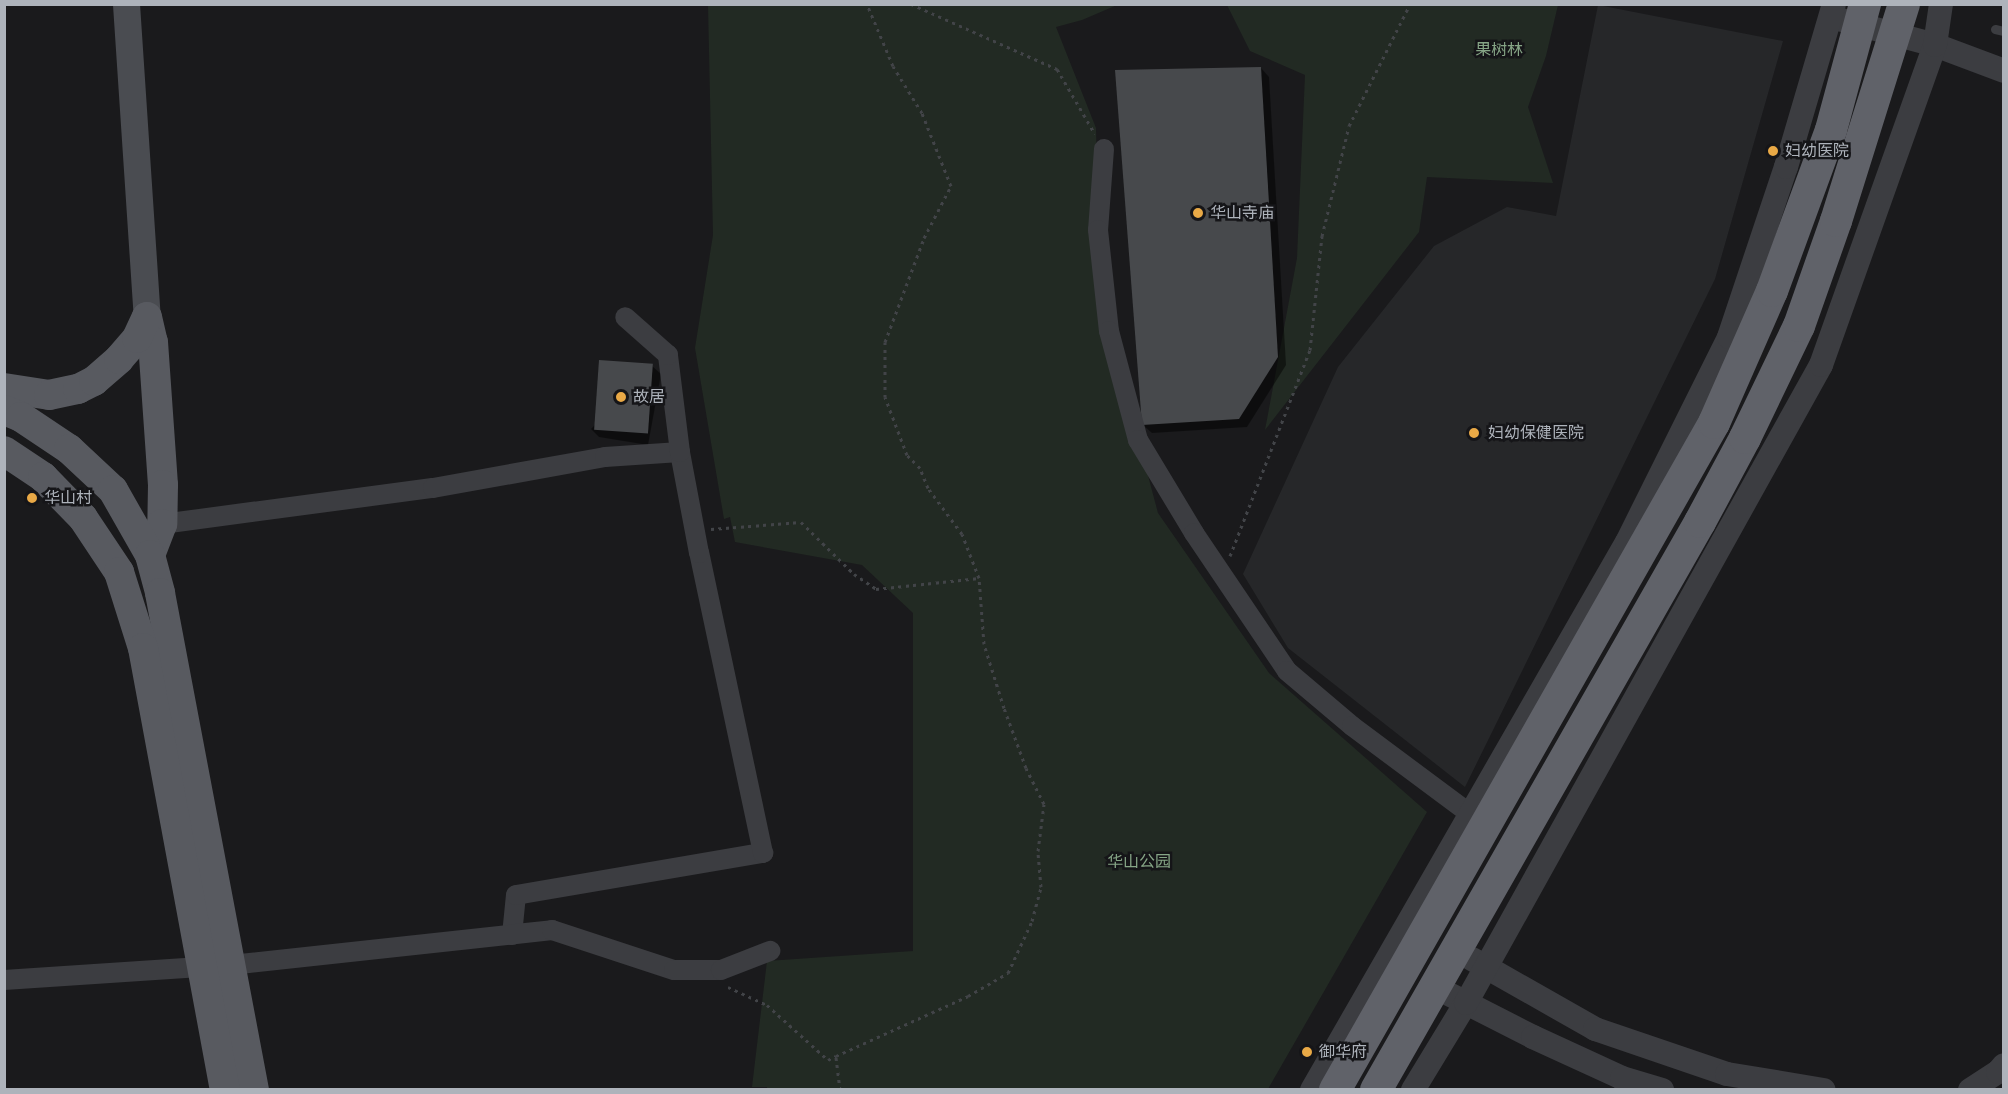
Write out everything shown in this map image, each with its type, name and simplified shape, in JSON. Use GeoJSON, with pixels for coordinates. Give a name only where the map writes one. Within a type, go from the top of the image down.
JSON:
{"type":"FeatureCollection","features":[{"type":"Feature","properties":{"kind":"highway"},"geometry":{"type":"LineString","coordinates":[[1376,1089],[1700,522],[1750,428],[1799,326],[1836,221],[1904,4]]}},
{"type":"Feature","properties":{"kind":"highway"},"geometry":{"type":"LineString","coordinates":[[1335,1089],[1714,423],[1772,291],[1831,130],[1847,13]]}},
{"type":"Feature","properties":{"kind":"main road"},"geometry":{"type":"LineString","coordinates":[[126,4],[147,317],[153,342],[163,485],[162,524],[150,555]]}},
{"type":"Feature","properties":{"kind":"main road"},"geometry":{"type":"LineString","coordinates":[[4,388],[49,395],[78,389],[94,381],[119,359],[137,338],[147,317]]}},
{"type":"Feature","properties":{"kind":"main road"},"geometry":{"type":"LineString","coordinates":[[4,410],[21,417],[69,449],[113,490],[150,555],[160,593],[216,965],[225,1089]]}},
{"type":"Feature","properties":{"kind":"main road"},"geometry":{"type":"LineString","coordinates":[[4,451],[43,477],[83,518],[118,572],[143,648],[216,965],[254,1089]]}},
{"type":"Feature","properties":{"kind":"street"},"geometry":{"type":"LineString","coordinates":[[1413,1089],[1466,1003],[1484,966],[1821,365],[1935,45],[1941,4]]}},
{"type":"Feature","properties":{"kind":"street"},"geometry":{"type":"LineString","coordinates":[[1312,1089],[1627,542],[1729,337],[1847,13],[1894,35],[1935,45],[2004,71]]}},
{"type":"Feature","properties":{"kind":"street"},"geometry":{"type":"LineString","coordinates":[[1104,149],[1098,230],[1109,331],[1138,440],[1222,575],[1287,671],[1352,726],[1470,814]]}},
{"type":"Feature","properties":{"kind":"street"},"geometry":{"type":"LineString","coordinates":[[512,935],[516,895],[763,853],[694,530],[680,452],[669,355],[625,317]]}},
{"type":"Feature","properties":{"kind":"street"},"geometry":{"type":"LineString","coordinates":[[162,524],[433,488],[605,457],[680,452]]}},
{"type":"Feature","properties":{"kind":"street"},"geometry":{"type":"LineString","coordinates":[[4,980],[216,965],[552,930],[674,970],[721,970],[770,951]]}},
{"type":"Feature","properties":{"kind":"street"},"geometry":{"type":"LineString","coordinates":[[1456,950],[1595,1029],[1727,1074],[1824,1089]]}},
{"type":"Feature","properties":{"kind":"street"},"geometry":{"type":"LineString","coordinates":[[1435,987],[1622,1078],[1662,1089]]}},
{"type":"Feature","properties":{"kind":"street"},"geometry":{"type":"LineString","coordinates":[[1970,1089],[2004,1065]]}},
{"type":"Feature","properties":{"kind":"path"},"geometry":{"type":"LineString","coordinates":[[725,986],[767,1005],[828,1060],[968,996],[1008,973],[1032,921],[1041,887],[1038,851],[1044,804],[1026,768],[984,644],[979,578],[962,534],[928,488],[920,468],[906,455],[885,397],[885,342],[924,238],[951,186],[922,113],[893,66],[867,4]]}},
{"type":"Feature","properties":{"kind":"path"},"geometry":{"type":"LineString","coordinates":[[911,4],[1057,69],[1104,149]]}},
{"type":"Feature","properties":{"kind":"path"},"geometry":{"type":"LineString","coordinates":[[1222,575],[1310,350],[1322,236],[1349,126],[1410,4]]}},
{"type":"Feature","properties":{"kind":"path"},"geometry":{"type":"LineString","coordinates":[[694,530],[801,522],[854,574],[876,590],[979,578]]}},
{"type":"Feature","properties":{"kind":"path"},"geometry":{"type":"LineString","coordinates":[[836,1056],[840,1089]]}},
{"type":"Feature","properties":{"kind":"shaded area","name":"妇幼保健医院"},"geometry":{"type":"Polygon","coordinates":[[[1598,5],[1783,41],[1715,279],[1465,787],[1288,648],[1243,574],[1338,367],[1434,246],[1507,207],[1556,216],[1598,5]]]}},
{"type":"Feature","properties":{"kind":"green space","name":"华山公园"},"geometry":{"type":"Polygon","coordinates":[[[708,5],[1117,5],[1082,20],[1056,27],[1096,128],[1100,296],[1158,513],[1269,673],[1427,812],[1268,1089],[767,1090],[767,1087],[752,1087],[767,961],[913,951],[913,613],[862,565],[735,542],[730,517],[724,519],[695,348],[713,235],[708,5]]]}},
{"type":"Feature","properties":{"kind":"green space","name":"果树林"},"geometry":{"type":"Polygon","coordinates":[[[1227,5],[1558,5],[1546,56],[1528,107],[1553,183],[1427,177],[1419,232],[1265,430],[1297,258],[1305,75],[1250,51],[1227,5]]]}},
{"type":"Feature","properties":{"kind":"building","name":"华山寺庙"},"geometry":{"type":"Polygon","coordinates":[[[1261,67],[1278,357],[1239,419],[1142,425],[1115,70],[1261,67]]]}},
{"type":"Feature","properties":{"kind":"building","name":"故居"},"geometry":{"type":"Polygon","coordinates":[[[599,360],[653,364],[648,434],[594,430],[599,360]]]}},
{"type":"Feature","properties":{"kind":"place","name":"妇幼医院"},"geometry":{"type":"Point","coordinates":[1773,151]}},
{"type":"Feature","properties":{"kind":"place","name":"华山寺庙"},"geometry":{"type":"Point","coordinates":[1198,213]}},
{"type":"Feature","properties":{"kind":"place","name":"故居"},"geometry":{"type":"Point","coordinates":[621,397]}},
{"type":"Feature","properties":{"kind":"place","name":"妇幼保健医院"},"geometry":{"type":"Point","coordinates":[1474,433]}},
{"type":"Feature","properties":{"kind":"place","name":"华山村"},"geometry":{"type":"Point","coordinates":[32,498]}},
{"type":"Feature","properties":{"kind":"place","name":"御华府"},"geometry":{"type":"Point","coordinates":[1307,1052]}}]}
